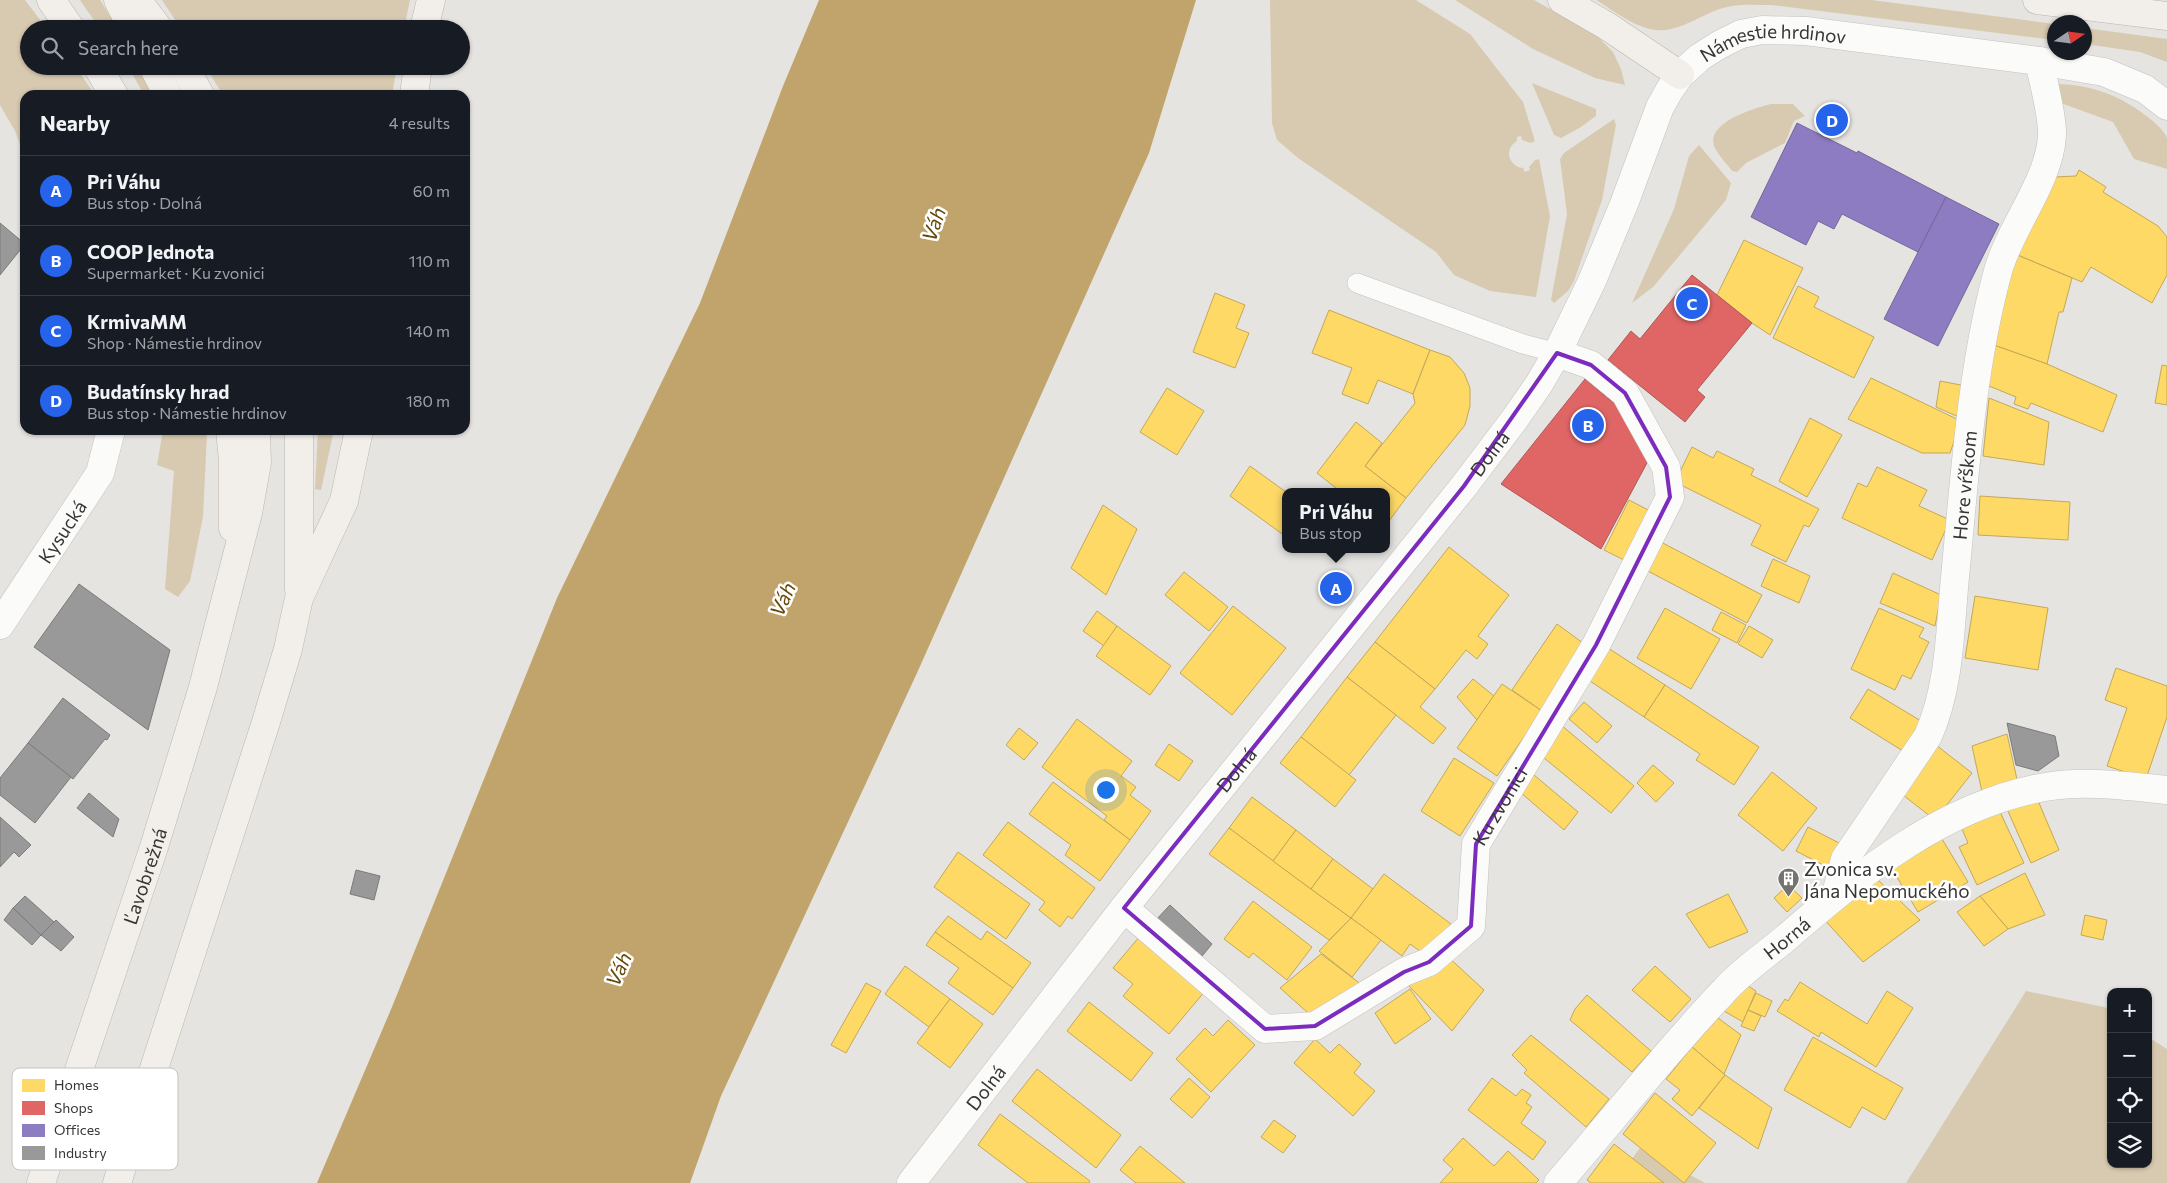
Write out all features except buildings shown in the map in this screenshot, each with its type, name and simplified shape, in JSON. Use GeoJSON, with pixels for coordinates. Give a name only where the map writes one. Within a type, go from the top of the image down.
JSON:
{"type":"FeatureCollection","features":[{"type":"Feature","properties":{"kind":"main road"},"geometry":{"type":"LineString","coordinates":[[51,0],[65,20]]}},
{"type":"Feature","properties":{"kind":"main road"},"geometry":{"type":"LineString","coordinates":[[118,0],[128,20]]}},
{"type":"Feature","properties":{"kind":"main road"},"geometry":{"type":"LineString","coordinates":[[137,0],[152,20]]}},
{"type":"Feature","properties":{"kind":"main road"},"geometry":{"type":"LineString","coordinates":[[426,20],[431,0]]}},
{"type":"Feature","properties":{"kind":"main road"},"geometry":{"type":"LineString","coordinates":[[1562,0],[1607,26],[1680,75]]}},
{"type":"Feature","properties":{"kind":"main road"},"geometry":{"type":"LineString","coordinates":[[2037,0],[2167,16]]}},
{"type":"Feature","properties":{"kind":"main road"},"geometry":{"type":"LineString","coordinates":[[103,75],[111,90]]}},
{"type":"Feature","properties":{"kind":"main road"},"geometry":{"type":"LineString","coordinates":[[158,75],[165,90]]}},
{"type":"Feature","properties":{"kind":"main road"},"geometry":{"type":"LineString","coordinates":[[189,75],[197,90]]}},
{"type":"Feature","properties":{"kind":"main road"},"geometry":{"type":"LineString","coordinates":[[415,90],[417,75]]}},
{"type":"Feature","properties":{"kind":"main road"},"geometry":{"type":"LineString","coordinates":[[230,435],[233,460],[234,565]]}},
{"type":"Feature","properties":{"kind":"main road"},"geometry":{"type":"LineString","coordinates":[[234,565],[248,513],[257,463],[256,435]]}},
{"type":"Feature","properties":{"kind":"main road"},"geometry":{"type":"LineString","coordinates":[[154,1068],[288,649],[299,598],[299,435]]}},
{"type":"Feature","properties":{"kind":"main road"},"geometry":{"type":"LineString","coordinates":[[299,598],[344,501],[358,435]]}},
{"type":"Feature","properties":{"kind":"main road","name":"Ľavobrežná"},"geometry":{"type":"LineString","coordinates":[[80,1068],[154,847],[203,687],[234,565]]}},
{"type":"Feature","properties":{"kind":"main road","name":"Ľavobrežná"},"geometry":{"type":"LineString","coordinates":[[41,1183],[45,1170]]}},
{"type":"Feature","properties":{"kind":"main road"},"geometry":{"type":"LineString","coordinates":[[117,1183],[121,1170]]}},
{"type":"Feature","properties":{"kind":"street","name":"Námestie hrdinov"},"geometry":{"type":"LineString","coordinates":[[1557,353],[1596,272],[1624,204],[1660,107],[1680,75],[1700,57],[1719,44],[1742,34],[1762,30],[1806,31],[2039,61],[2104,72],[2145,89],[2167,106]]}},
{"type":"Feature","properties":{"kind":"street","name":"Hore vŕškom"},"geometry":{"type":"LineString","coordinates":[[1836,894],[1846,859],[1928,736],[1936,718],[1946,668],[1971,418],[1982,348],[1998,269],[2050,156],[2052,133],[2039,61]]}},
{"type":"Feature","properties":{"kind":"street","name":"Dolná"},"geometry":{"type":"LineString","coordinates":[[911,1183],[1124,908],[1464,486],[1519,413],[1557,353]]}},
{"type":"Feature","properties":{"kind":"street","name":"Ku zvonici"},"geometry":{"type":"LineString","coordinates":[[1124,908],[1265,1029],[1315,1026],[1404,972],[1429,962],[1471,926],[1476,844],[1596,645],[1670,497],[1666,467],[1624,393],[1591,365],[1557,353]]}},
{"type":"Feature","properties":{"kind":"street","name":"Kysucká"},"geometry":{"type":"LineString","coordinates":[[0,625],[100,473],[110,435]]}},
{"type":"Feature","properties":{"kind":"street","name":"Horná"},"geometry":{"type":"LineString","coordinates":[[1558,1183],[1724,990],[1836,894],[1894,852],[1944,823],[1995,800],[2045,787],[2095,783],[2167,790]]}},
{"type":"Feature","properties":{"kind":"lane"},"geometry":{"type":"LineString","coordinates":[[1357,283],[1523,344],[1557,353]]}},
{"type":"Feature","properties":{"kind":"highlighted area"},"geometry":{"type":"Polygon","coordinates":[[[1557,353],[1591,365],[1625,393],[1666,467],[1670,497],[1596,645],[1476,844],[1471,926],[1429,962],[1404,972],[1315,1026],[1265,1029],[1124,908],[1464,486],[1557,353]]]}},
{"type":"Feature","properties":{"kind":"shaded area"},"geometry":{"type":"Polygon","coordinates":[[[0,0],[25,0],[40,20],[20,20],[20,75],[81,75],[92,90],[20,90],[20,144],[0,105],[0,0]]]}},
{"type":"Feature","properties":{"kind":"shaded area"},"geometry":{"type":"Polygon","coordinates":[[[80,0],[100,0],[112,20],[94,20],[80,0]]]}},
{"type":"Feature","properties":{"kind":"shaded area"},"geometry":{"type":"Polygon","coordinates":[[[162,0],[410,0],[406,20],[175,20],[162,0]]]}},
{"type":"Feature","properties":{"kind":"shaded area"},"geometry":{"type":"Polygon","coordinates":[[[1270,0],[1416,0],[1470,34],[1523,102],[1535,141],[1531,143],[1522,140],[1521,136],[1517,137],[1517,141],[1510,148],[1509,153],[1511,161],[1518,167],[1523,168],[1525,172],[1530,170],[1529,167],[1535,160],[1539,159],[1550,216],[1536,297],[1490,291],[1454,275],[1436,252],[1298,158],[1277,140],[1272,123],[1270,0]]]}},
{"type":"Feature","properties":{"kind":"shaded area"},"geometry":{"type":"Polygon","coordinates":[[[1455,0],[1534,0],[1597,36],[1613,52],[1621,69],[1625,85],[1595,78],[1533,49],[1455,0]]]}},
{"type":"Feature","properties":{"kind":"shaded area"},"geometry":{"type":"Polygon","coordinates":[[[1596,0],[1872,0],[2047,23],[2047,39],[1771,5],[1730,6],[1679,27],[1663,30],[1639,26],[1596,0]]]}},
{"type":"Feature","properties":{"kind":"shaded area"},"geometry":{"type":"Polygon","coordinates":[[[2092,29],[2167,39],[2167,62],[2140,52],[2092,45],[2092,29]]]}},
{"type":"Feature","properties":{"kind":"shaded area"},"geometry":{"type":"Polygon","coordinates":[[[133,75],[146,75],[153,90],[141,90],[133,75]]]}},
{"type":"Feature","properties":{"kind":"shaded area"},"geometry":{"type":"Polygon","coordinates":[[[211,75],[395,75],[393,90],[220,90],[211,75]]]}},
{"type":"Feature","properties":{"kind":"shaded area"},"geometry":{"type":"Polygon","coordinates":[[[1532,83],[1596,109],[1596,116],[1561,138],[1554,135],[1532,83]]]}},
{"type":"Feature","properties":{"kind":"shaded area"},"geometry":{"type":"Polygon","coordinates":[[[2056,84],[2093,89],[2128,103],[2139,110],[2162,129],[2166,135],[2167,169],[2134,159],[2113,122],[2058,102],[2056,84]]]}},
{"type":"Feature","properties":{"kind":"shaded area"},"geometry":{"type":"Polygon","coordinates":[[[1771,104],[1793,104],[1805,116],[1794,121],[1785,143],[1746,163],[1737,172],[1732,171],[1715,148],[1713,139],[1716,131],[1732,118],[1771,104]]]}},
{"type":"Feature","properties":{"kind":"shaded area"},"geometry":{"type":"Polygon","coordinates":[[[1614,119],[1616,125],[1602,200],[1574,281],[1568,291],[1554,303],[1551,300],[1567,214],[1560,159],[1564,153],[1614,119]]]}},
{"type":"Feature","properties":{"kind":"shaded area"},"geometry":{"type":"Polygon","coordinates":[[[1699,145],[1731,183],[1726,200],[1653,287],[1632,303],[1674,209],[1689,156],[1699,145]]]}},
{"type":"Feature","properties":{"kind":"shaded area"},"geometry":{"type":"Polygon","coordinates":[[[162,435],[207,435],[203,517],[190,581],[178,597],[165,589],[174,471],[157,465],[162,435]]]}},
{"type":"Feature","properties":{"kind":"shaded area"},"geometry":{"type":"Polygon","coordinates":[[[318,435],[333,435],[321,490],[315,489],[318,435]]]}},
{"type":"Feature","properties":{"kind":"shaded area"},"geometry":{"type":"Polygon","coordinates":[[[2026,991],[2107,1009],[2107,1168],[2152,1168],[2152,1040],[2167,1049],[2167,1183],[1906,1183],[2026,991]]]}},
{"type":"Feature","properties":{"kind":"shaded area"},"geometry":{"type":"Polygon","coordinates":[[[1640,1148],[1705,1183],[1624,1183],[1619,1176],[1640,1148]]]}},
{"type":"Feature","properties":{"kind":"water","name":"Váh"},"geometry":{"type":"Polygon","coordinates":[[[819,0],[1196,0],[1149,153],[917,673],[721,1096],[690,1183],[317,1183],[392,1007],[557,598],[700,303],[783,86],[819,0]]]}},
{"type":"Feature","properties":{"kind":"place","name":"Budatínsky hrad"},"geometry":{"type":"Point","coordinates":[1832,120]}},
{"type":"Feature","properties":{"kind":"place","name":"KrmivaMM"},"geometry":{"type":"Point","coordinates":[1692,303]}},
{"type":"Feature","properties":{"kind":"place","name":"COOP Jednota"},"geometry":{"type":"Point","coordinates":[1588,425]}},
{"type":"Feature","properties":{"kind":"place","name":"Pri Váhu"},"geometry":{"type":"Point","coordinates":[1336,588]}},
{"type":"Feature","properties":{"kind":"place","name":"Zvonica sv. Jána Nepomuckého"},"geometry":{"type":"Point","coordinates":[1788,898]}}]}
